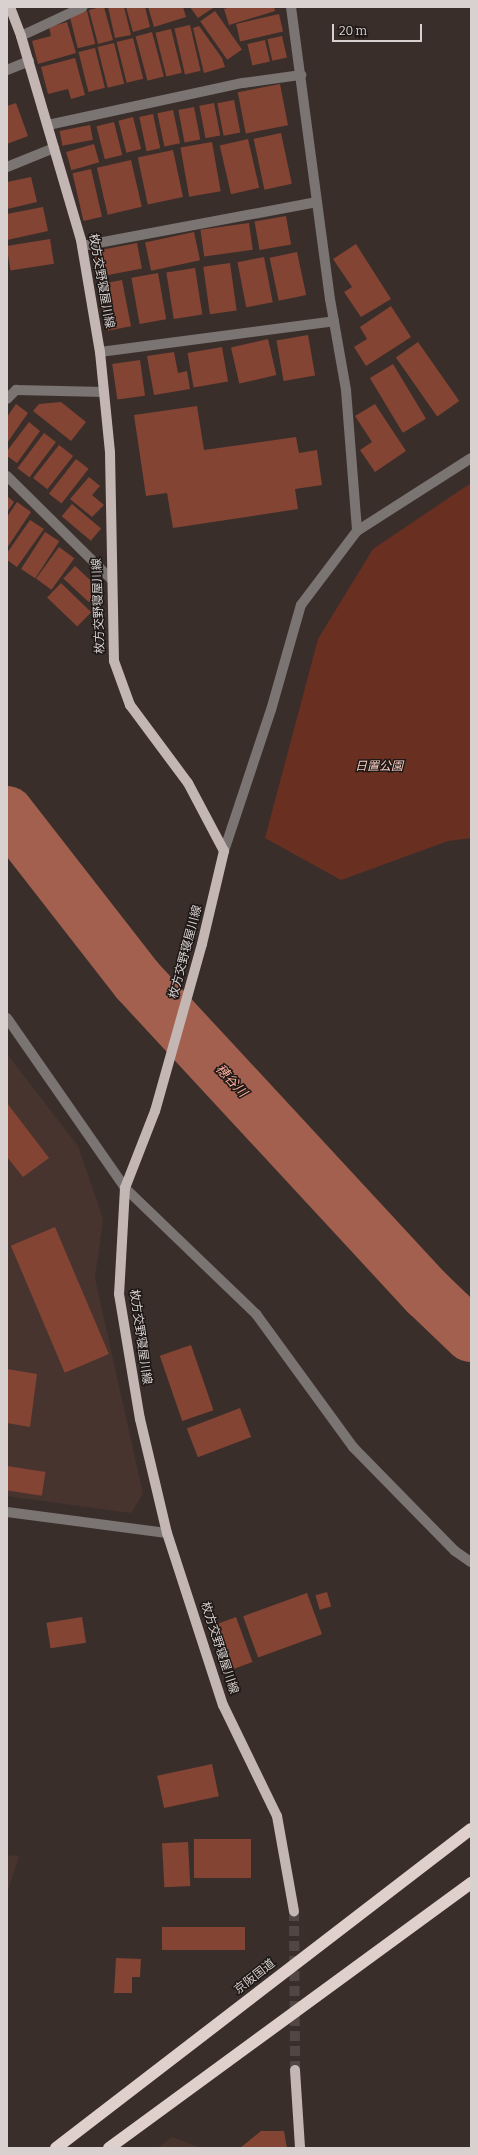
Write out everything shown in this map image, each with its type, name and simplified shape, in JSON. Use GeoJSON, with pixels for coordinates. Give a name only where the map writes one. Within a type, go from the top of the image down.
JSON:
{"type":"FeatureCollection","features":[{"type":"Feature","properties":{"kind":"highway","name":"京阪国道"},"geometry":{"type":"LineString","coordinates":[[56,2148],[471,1829]]}},
{"type":"Feature","properties":{"kind":"highway"},"geometry":{"type":"LineString","coordinates":[[109,2148],[471,1883]]}},
{"type":"Feature","properties":{"kind":"main road","name":"枚方交野寝屋川線"},"geometry":{"type":"LineString","coordinates":[[10,7],[22,36],[82,246],[100,352],[110,453],[110,579],[114,661],[130,705],[188,783],[224,851],[202,944],[155,1111],[125,1188],[119,1294],[140,1419],[167,1533],[223,1705],[277,1816],[294,1911]]}},
{"type":"Feature","properties":{"kind":"main road"},"geometry":{"type":"LineString","coordinates":[[295,2070],[300,2148]]}},
{"type":"Feature","properties":{"kind":"street"},"geometry":{"type":"LineString","coordinates":[[22,36],[83,7]]}},
{"type":"Feature","properties":{"kind":"street"},"geometry":{"type":"LineString","coordinates":[[291,7],[334,321],[346,390],[357,531]]}},
{"type":"Feature","properties":{"kind":"street"},"geometry":{"type":"LineString","coordinates":[[7,70],[29,61]]}},
{"type":"Feature","properties":{"kind":"street"},"geometry":{"type":"LineString","coordinates":[[48,125],[243,83],[301,75]]}},
{"type":"Feature","properties":{"kind":"street"},"geometry":{"type":"LineString","coordinates":[[7,167],[54,148]]}},
{"type":"Feature","properties":{"kind":"street"},"geometry":{"type":"LineString","coordinates":[[82,246],[317,202]]}},
{"type":"Feature","properties":{"kind":"street"},"geometry":{"type":"LineString","coordinates":[[100,352],[334,321]]}},
{"type":"Feature","properties":{"kind":"street"},"geometry":{"type":"LineString","coordinates":[[7,400],[16,390],[104,392]]}},
{"type":"Feature","properties":{"kind":"street"},"geometry":{"type":"LineString","coordinates":[[224,851],[271,710],[301,605],[357,531],[471,458]]}},
{"type":"Feature","properties":{"kind":"street"},"geometry":{"type":"LineString","coordinates":[[7,476],[110,579]]}},
{"type":"Feature","properties":{"kind":"street"},"geometry":{"type":"LineString","coordinates":[[7,1018],[125,1188],[256,1314],[353,1447],[455,1551],[471,1562]]}},
{"type":"Feature","properties":{"kind":"street"},"geometry":{"type":"LineString","coordinates":[[7,1512],[167,1533]]}},
{"type":"Feature","properties":{"kind":"shaded area"},"geometry":{"type":"Polygon","coordinates":[[[7,1054],[78,1146],[103,1219],[95,1278],[143,1494],[131,1513],[7,1496],[7,1054]]]}},
{"type":"Feature","properties":{"kind":"shaded area"},"geometry":{"type":"Polygon","coordinates":[[[7,1855],[19,1856],[7,1894],[7,1855]]]}},
{"type":"Feature","properties":{"kind":"shaded area"},"geometry":{"type":"Polygon","coordinates":[[[172,2137],[202,2148],[157,2148],[172,2137]]]}},
{"type":"Feature","properties":{"kind":"green space","name":"日置公園"},"geometry":{"type":"Polygon","coordinates":[[[471,483],[471,838],[448,841],[341,880],[265,838],[318,639],[373,549],[471,483]]]}},
{"type":"Feature","properties":{"kind":"building"},"geometry":{"type":"Polygon","coordinates":[[[104,7],[113,40],[98,44],[89,10],[104,7]]]}},
{"type":"Feature","properties":{"kind":"building"},"geometry":{"type":"Polygon","coordinates":[[[108,7],[124,7],[131,35],[115,38],[108,7]]]}},
{"type":"Feature","properties":{"kind":"building"},"geometry":{"type":"Polygon","coordinates":[[[126,7],[145,7],[150,27],[133,32],[126,7]]]}},
{"type":"Feature","properties":{"kind":"building"},"geometry":{"type":"Polygon","coordinates":[[[148,7],[183,7],[186,17],[154,27],[148,7]]]}},
{"type":"Feature","properties":{"kind":"building"},"geometry":{"type":"Polygon","coordinates":[[[190,7],[212,7],[213,8],[198,18],[190,7]]]}},
{"type":"Feature","properties":{"kind":"building"},"geometry":{"type":"Polygon","coordinates":[[[231,7],[274,7],[275,11],[229,25],[224,9],[231,7]]]}},
{"type":"Feature","properties":{"kind":"building"},"geometry":{"type":"Polygon","coordinates":[[[87,11],[95,44],[78,48],[70,15],[87,11]]]}},
{"type":"Feature","properties":{"kind":"building"},"geometry":{"type":"Polygon","coordinates":[[[215,11],[242,50],[227,60],[200,21],[215,11]]]}},
{"type":"Feature","properties":{"kind":"building"},"geometry":{"type":"Polygon","coordinates":[[[279,14],[283,32],[240,41],[236,24],[279,14]]]}},
{"type":"Feature","properties":{"kind":"building"},"geometry":{"type":"Polygon","coordinates":[[[67,22],[76,53],[38,64],[32,41],[51,36],[49,27],[67,22]]]}},
{"type":"Feature","properties":{"kind":"building"},"geometry":{"type":"Polygon","coordinates":[[[190,25],[201,71],[185,74],[174,29],[190,25]]]}},
{"type":"Feature","properties":{"kind":"building"},"geometry":{"type":"Polygon","coordinates":[[[199,26],[222,58],[225,67],[204,73],[193,28],[199,26]]]}},
{"type":"Feature","properties":{"kind":"building"},"geometry":{"type":"Polygon","coordinates":[[[171,29],[182,73],[166,77],[155,33],[171,29]]]}},
{"type":"Feature","properties":{"kind":"building"},"geometry":{"type":"Polygon","coordinates":[[[152,32],[164,76],[147,81],[136,36],[152,32]]]}},
{"type":"Feature","properties":{"kind":"building"},"geometry":{"type":"Polygon","coordinates":[[[282,36],[287,57],[272,61],[267,39],[282,36]]]}},
{"type":"Feature","properties":{"kind":"building"},"geometry":{"type":"Polygon","coordinates":[[[133,38],[143,79],[127,83],[117,42],[133,38]]]}},
{"type":"Feature","properties":{"kind":"building"},"geometry":{"type":"Polygon","coordinates":[[[265,40],[270,61],[252,65],[247,44],[265,40]]]}},
{"type":"Feature","properties":{"kind":"building"},"geometry":{"type":"Polygon","coordinates":[[[114,43],[124,84],[108,88],[98,47],[114,43]]]}},
{"type":"Feature","properties":{"kind":"building"},"geometry":{"type":"Polygon","coordinates":[[[95,48],[105,88],[88,92],[79,52],[95,48]]]}},
{"type":"Feature","properties":{"kind":"building"},"geometry":{"type":"Polygon","coordinates":[[[75,58],[85,95],[71,99],[68,89],[48,94],[41,67],[75,58]]]}},
{"type":"Feature","properties":{"kind":"building"},"geometry":{"type":"Polygon","coordinates":[[[280,84],[288,125],[246,133],[238,92],[280,84]]]}},
{"type":"Feature","properties":{"kind":"building"},"geometry":{"type":"Polygon","coordinates":[[[234,100],[240,132],[224,136],[217,103],[234,100]]]}},
{"type":"Feature","properties":{"kind":"building"},"geometry":{"type":"Polygon","coordinates":[[[16,103],[28,136],[7,144],[7,106],[16,103]]]}},
{"type":"Feature","properties":{"kind":"building"},"geometry":{"type":"Polygon","coordinates":[[[214,103],[220,135],[206,138],[199,106],[214,103]]]}},
{"type":"Feature","properties":{"kind":"building"},"geometry":{"type":"Polygon","coordinates":[[[194,107],[200,139],[185,142],[178,110],[194,107]]]}},
{"type":"Feature","properties":{"kind":"building"},"geometry":{"type":"Polygon","coordinates":[[[173,110],[180,143],[164,147],[157,113],[173,110]]]}},
{"type":"Feature","properties":{"kind":"building"},"geometry":{"type":"Polygon","coordinates":[[[153,114],[160,148],[147,151],[139,117],[153,114]]]}},
{"type":"Feature","properties":{"kind":"building"},"geometry":{"type":"Polygon","coordinates":[[[133,117],[141,149],[126,153],[118,121],[133,117]]]}},
{"type":"Feature","properties":{"kind":"building"},"geometry":{"type":"Polygon","coordinates":[[[114,122],[122,155],[105,159],[97,126],[114,122]]]}},
{"type":"Feature","properties":{"kind":"building"},"geometry":{"type":"Polygon","coordinates":[[[90,125],[93,140],[62,146],[60,131],[90,125]]]}},
{"type":"Feature","properties":{"kind":"building"},"geometry":{"type":"Polygon","coordinates":[[[281,133],[292,184],[264,190],[254,139],[281,133]]]}},
{"type":"Feature","properties":{"kind":"building"},"geometry":{"type":"Polygon","coordinates":[[[248,139],[259,188],[231,194],[220,146],[248,139]]]}},
{"type":"Feature","properties":{"kind":"building"},"geometry":{"type":"Polygon","coordinates":[[[212,142],[221,191],[189,197],[180,148],[212,142]]]}},
{"type":"Feature","properties":{"kind":"building"},"geometry":{"type":"Polygon","coordinates":[[[94,144],[99,162],[71,170],[66,152],[94,144]]]}},
{"type":"Feature","properties":{"kind":"building"},"geometry":{"type":"Polygon","coordinates":[[[173,150],[183,197],[148,204],[138,157],[173,150]]]}},
{"type":"Feature","properties":{"kind":"building"},"geometry":{"type":"Polygon","coordinates":[[[131,160],[142,207],[108,215],[97,168],[131,160]]]}},
{"type":"Feature","properties":{"kind":"building"},"geometry":{"type":"Polygon","coordinates":[[[91,169],[102,217],[84,221],[72,173],[91,169]]]}},
{"type":"Feature","properties":{"kind":"building"},"geometry":{"type":"Polygon","coordinates":[[[31,177],[37,202],[7,209],[7,182],[31,177]]]}},
{"type":"Feature","properties":{"kind":"building"},"geometry":{"type":"Polygon","coordinates":[[[43,207],[48,231],[7,240],[7,214],[43,207]]]}},
{"type":"Feature","properties":{"kind":"building"},"geometry":{"type":"Polygon","coordinates":[[[286,216],[291,245],[260,250],[254,222],[286,216]]]}},
{"type":"Feature","properties":{"kind":"building"},"geometry":{"type":"Polygon","coordinates":[[[249,223],[253,250],[204,257],[200,230],[249,223]]]}},
{"type":"Feature","properties":{"kind":"building"},"geometry":{"type":"Polygon","coordinates":[[[194,232],[200,260],[151,271],[145,242],[194,232]]]}},
{"type":"Feature","properties":{"kind":"building"},"geometry":{"type":"Polygon","coordinates":[[[50,239],[54,264],[10,271],[7,246],[50,239]]]}},
{"type":"Feature","properties":{"kind":"building"},"geometry":{"type":"Polygon","coordinates":[[[137,243],[142,269],[98,277],[93,252],[137,243]]]}},
{"type":"Feature","properties":{"kind":"building"},"geometry":{"type":"Polygon","coordinates":[[[356,244],[391,299],[361,317],[344,292],[352,287],[333,259],[356,244]]]}},
{"type":"Feature","properties":{"kind":"building"},"geometry":{"type":"Polygon","coordinates":[[[297,252],[306,295],[279,301],[270,258],[297,252]]]}},
{"type":"Feature","properties":{"kind":"building"},"geometry":{"type":"Polygon","coordinates":[[[264,257],[273,302],[246,307],[237,262],[264,257]]]}},
{"type":"Feature","properties":{"kind":"building"},"geometry":{"type":"Polygon","coordinates":[[[230,263],[237,311],[210,314],[203,267],[230,263]]]}},
{"type":"Feature","properties":{"kind":"building"},"geometry":{"type":"Polygon","coordinates":[[[195,268],[202,314],[174,319],[166,273],[195,268]]]}},
{"type":"Feature","properties":{"kind":"building"},"geometry":{"type":"Polygon","coordinates":[[[158,273],[166,319],[140,324],[131,278],[158,273]]]}},
{"type":"Feature","properties":{"kind":"building"},"geometry":{"type":"Polygon","coordinates":[[[122,280],[131,326],[106,331],[97,285],[122,280]]]}},
{"type":"Feature","properties":{"kind":"building"},"geometry":{"type":"Polygon","coordinates":[[[391,306],[411,337],[366,366],[354,347],[367,339],[360,327],[391,306]]]}},
{"type":"Feature","properties":{"kind":"building"},"geometry":{"type":"Polygon","coordinates":[[[308,335],[315,375],[284,381],[276,341],[308,335]]]}},
{"type":"Feature","properties":{"kind":"building"},"geometry":{"type":"Polygon","coordinates":[[[268,339],[276,375],[239,384],[231,348],[268,339]]]}},
{"type":"Feature","properties":{"kind":"building"},"geometry":{"type":"Polygon","coordinates":[[[418,342],[459,401],[437,416],[396,357],[418,342]]]}},
{"type":"Feature","properties":{"kind":"building"},"geometry":{"type":"Polygon","coordinates":[[[222,347],[228,381],[194,388],[188,353],[222,347]]]}},
{"type":"Feature","properties":{"kind":"building"},"geometry":{"type":"Polygon","coordinates":[[[174,352],[178,373],[187,371],[190,389],[154,395],[147,356],[174,352]]]}},
{"type":"Feature","properties":{"kind":"building"},"geometry":{"type":"Polygon","coordinates":[[[140,360],[145,396],[117,400],[112,364],[140,360]]]}},
{"type":"Feature","properties":{"kind":"building"},"geometry":{"type":"Polygon","coordinates":[[[393,364],[426,419],[403,433],[370,378],[393,364]]]}},
{"type":"Feature","properties":{"kind":"building"},"geometry":{"type":"Polygon","coordinates":[[[61,402],[86,422],[71,441],[33,411],[39,404],[61,402]]]}},
{"type":"Feature","properties":{"kind":"building"},"geometry":{"type":"Polygon","coordinates":[[[16,404],[28,413],[7,443],[7,417],[16,404]]]}},
{"type":"Feature","properties":{"kind":"building"},"geometry":{"type":"Polygon","coordinates":[[[375,404],[406,451],[375,472],[360,450],[372,442],[355,416],[375,404]]]}},
{"type":"Feature","properties":{"kind":"building"},"geometry":{"type":"Polygon","coordinates":[[[197,406],[204,450],[296,437],[299,453],[317,450],[322,485],[295,489],[298,509],[173,528],[167,493],[146,496],[134,415],[197,406]]]}},
{"type":"Feature","properties":{"kind":"building"},"geometry":{"type":"Polygon","coordinates":[[[29,422],[40,431],[17,463],[7,456],[7,451],[29,422]]]}},
{"type":"Feature","properties":{"kind":"building"},"geometry":{"type":"Polygon","coordinates":[[[44,433],[56,442],[29,477],[18,468],[44,433]]]}},
{"type":"Feature","properties":{"kind":"building"},"geometry":{"type":"Polygon","coordinates":[[[59,445],[73,456],[47,489],[33,478],[59,445]]]}},
{"type":"Feature","properties":{"kind":"building"},"geometry":{"type":"Polygon","coordinates":[[[76,459],[89,469],[62,504],[49,494],[76,459]]]}},
{"type":"Feature","properties":{"kind":"building"},"geometry":{"type":"Polygon","coordinates":[[[89,477],[100,486],[92,495],[104,505],[92,517],[70,499],[89,477]]]}},
{"type":"Feature","properties":{"kind":"building"},"geometry":{"type":"Polygon","coordinates":[[[7,496],[14,502],[7,512],[7,496]]]}},
{"type":"Feature","properties":{"kind":"building"},"geometry":{"type":"Polygon","coordinates":[[[17,502],[31,512],[7,548],[7,517],[17,502]]]}},
{"type":"Feature","properties":{"kind":"building"},"geometry":{"type":"Polygon","coordinates":[[[72,504],[101,528],[91,541],[62,516],[72,504]]]}},
{"type":"Feature","properties":{"kind":"building"},"geometry":{"type":"Polygon","coordinates":[[[30,520],[44,529],[17,567],[7,560],[7,553],[30,520]]]}},
{"type":"Feature","properties":{"kind":"building"},"geometry":{"type":"Polygon","coordinates":[[[45,532],[59,541],[35,578],[21,569],[45,532]]]}},
{"type":"Feature","properties":{"kind":"building"},"geometry":{"type":"Polygon","coordinates":[[[59,547],[74,558],[51,590],[36,579],[59,547]]]}},
{"type":"Feature","properties":{"kind":"building"},"geometry":{"type":"Polygon","coordinates":[[[75,566],[101,590],[89,602],[63,578],[75,566]]]}},
{"type":"Feature","properties":{"kind":"building"},"geometry":{"type":"Polygon","coordinates":[[[61,583],[91,612],[77,627],[47,597],[61,583]]]}},
{"type":"Feature","properties":{"kind":"building"},"geometry":{"type":"Polygon","coordinates":[[[7,1103],[49,1158],[23,1177],[7,1157],[7,1103]]]}},
{"type":"Feature","properties":{"kind":"building"},"geometry":{"type":"Polygon","coordinates":[[[55,1227],[109,1354],[65,1373],[11,1246],[55,1227]]]}},
{"type":"Feature","properties":{"kind":"building"},"geometry":{"type":"Polygon","coordinates":[[[191,1345],[213,1410],[182,1421],[160,1356],[191,1345]]]}},
{"type":"Feature","properties":{"kind":"building"},"geometry":{"type":"Polygon","coordinates":[[[7,1369],[37,1374],[30,1427],[7,1423],[7,1369]]]}},
{"type":"Feature","properties":{"kind":"building"},"geometry":{"type":"Polygon","coordinates":[[[240,1408],[251,1437],[198,1457],[187,1428],[240,1408]]]}},
{"type":"Feature","properties":{"kind":"building"},"geometry":{"type":"Polygon","coordinates":[[[7,1466],[46,1472],[42,1496],[7,1490],[7,1466]]]}},
{"type":"Feature","properties":{"kind":"building"},"geometry":{"type":"Polygon","coordinates":[[[327,1592],[331,1606],[320,1610],[315,1595],[327,1592]]]}},
{"type":"Feature","properties":{"kind":"building"},"geometry":{"type":"Polygon","coordinates":[[[307,1593],[322,1634],[258,1658],[243,1616],[307,1593]]]}},
{"type":"Feature","properties":{"kind":"building"},"geometry":{"type":"Polygon","coordinates":[[[82,1617],[86,1643],[51,1648],[46,1623],[82,1617]]]}},
{"type":"Feature","properties":{"kind":"building"},"geometry":{"type":"Polygon","coordinates":[[[236,1617],[252,1662],[228,1671],[212,1626],[236,1617]]]}},
{"type":"Feature","properties":{"kind":"building"},"geometry":{"type":"Polygon","coordinates":[[[212,1764],[219,1796],[164,1808],[157,1776],[212,1764]]]}},
{"type":"Feature","properties":{"kind":"building"},"geometry":{"type":"Polygon","coordinates":[[[194,1839],[251,1839],[251,1878],[194,1878],[194,1839]]]}},
{"type":"Feature","properties":{"kind":"building"},"geometry":{"type":"Polygon","coordinates":[[[188,1842],[190,1886],[164,1887],[162,1843],[188,1842]]]}},
{"type":"Feature","properties":{"kind":"building"},"geometry":{"type":"Polygon","coordinates":[[[162,1927],[245,1927],[245,1950],[162,1950],[162,1927]]]}},
{"type":"Feature","properties":{"kind":"building"},"geometry":{"type":"Polygon","coordinates":[[[116,1958],[141,1959],[140,1977],[132,1977],[132,1993],[114,1993],[116,1958]]]}},
{"type":"Feature","properties":{"kind":"building"},"geometry":{"type":"Polygon","coordinates":[[[261,2131],[284,2131],[287,2148],[240,2148],[261,2131]]]}},
{"type":"Feature","properties":{"kind":"waterway","name":"穂谷川"},"geometry":{"type":"LineString","coordinates":[[7,813],[137,980],[427,1293],[471,1335]]}},
{"type":"Feature","properties":{"kind":"tunnel"},"geometry":{"type":"LineString","coordinates":[[294,1911],[295,2070]]}}]}
